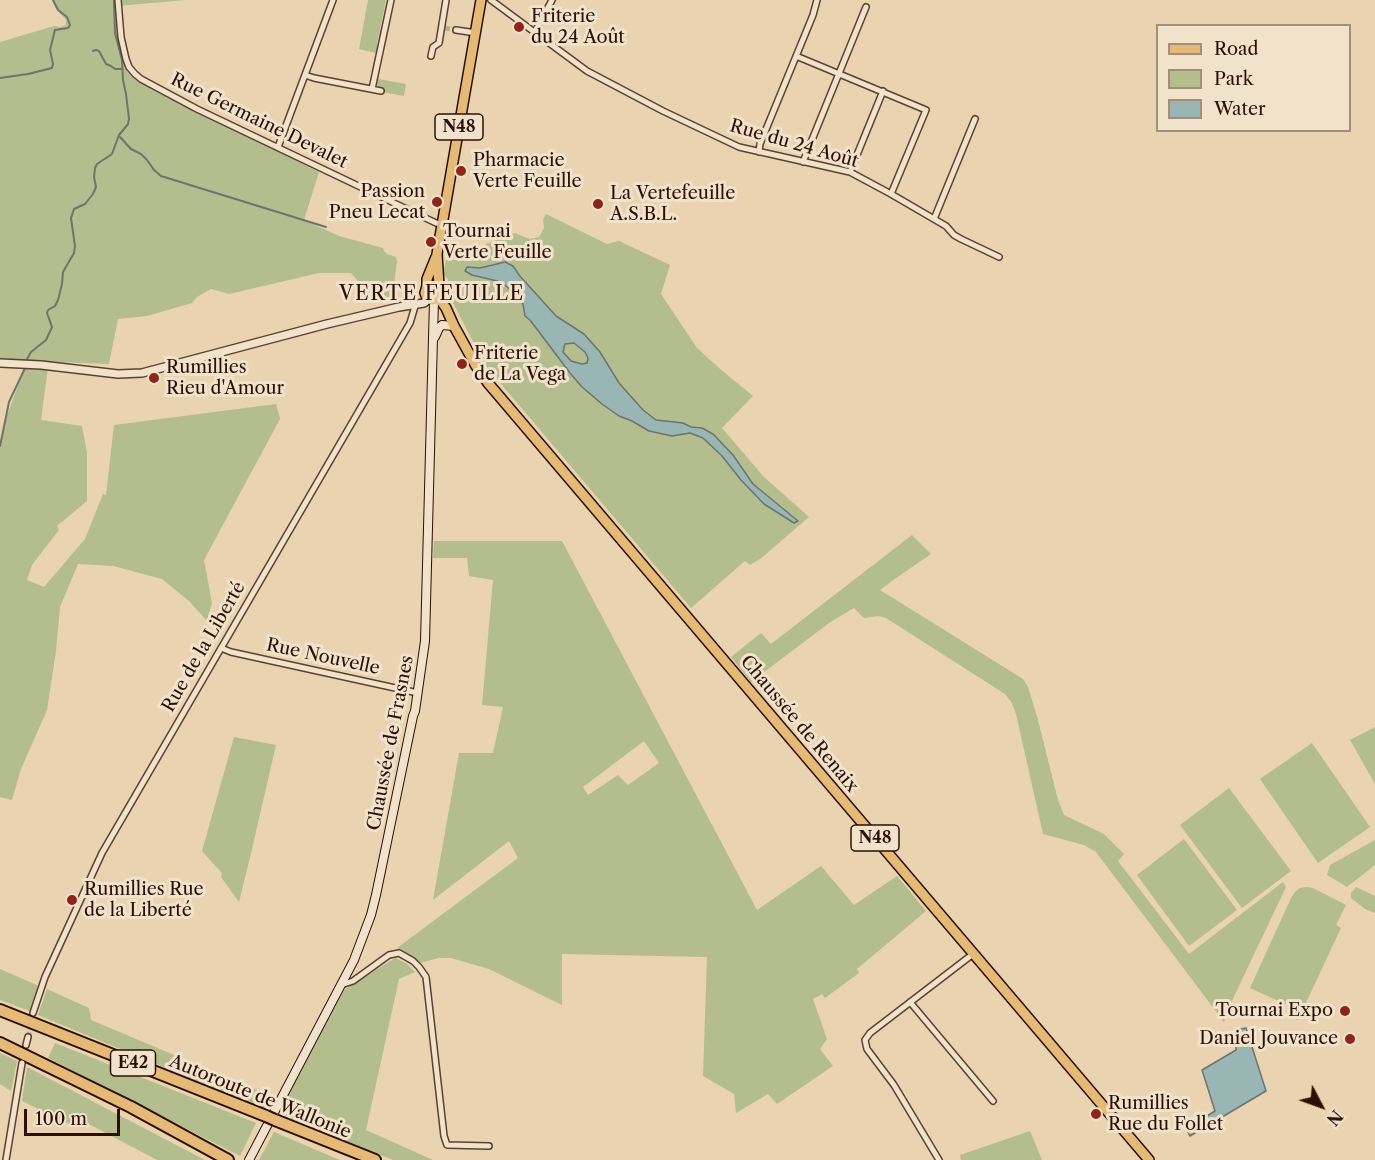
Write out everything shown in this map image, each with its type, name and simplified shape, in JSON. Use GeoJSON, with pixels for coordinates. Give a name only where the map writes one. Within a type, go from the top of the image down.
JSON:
{"type":"FeatureCollection","features":[{"type":"Feature","properties":{"kind":"highway","name":"Autoroute de Wallonie"},"geometry":{"type":"LineString","coordinates":[[0,1010],[375,1160]]}},
{"type":"Feature","properties":{"kind":"highway","name":"E42"},"geometry":{"type":"LineString","coordinates":[[0,1043],[131,1107],[228,1160]]}},
{"type":"Feature","properties":{"kind":"highway"},"geometry":{"type":"LineString","coordinates":[[320,1138],[355,1160]]}},
{"type":"Feature","properties":{"kind":"main road","name":"N48"},"geometry":{"type":"LineString","coordinates":[[437,255],[427,279],[431,295],[442,292],[439,286],[437,255],[481,0]]}},
{"type":"Feature","properties":{"kind":"main road","name":"Chaussée de Renaix"},"geometry":{"type":"LineString","coordinates":[[431,295],[446,308],[476,366],[488,383],[1149,1160]]}},
{"type":"Feature","properties":{"kind":"main road","name":"Chaussée de Frasnes"},"geometry":{"type":"LineString","coordinates":[[249,1160],[354,960],[371,915],[418,693],[426,635],[434,342],[431,295]]}},
{"type":"Feature","properties":{"kind":"main road"},"geometry":{"type":"LineString","coordinates":[[434,342],[439,328],[445,325],[454,326]]}},
{"type":"Feature","properties":{"kind":"street","name":"Rue Germaine Devalet"},"geometry":{"type":"LineString","coordinates":[[118,0],[121,37],[129,67],[135,74],[197,109],[442,224]]}},
{"type":"Feature","properties":{"kind":"street"},"geometry":{"type":"LineString","coordinates":[[278,147],[333,0]]}},
{"type":"Feature","properties":{"kind":"street"},"geometry":{"type":"LineString","coordinates":[[372,89],[391,0]]}},
{"type":"Feature","properties":{"kind":"street"},"geometry":{"type":"LineString","coordinates":[[431,56],[433,46],[438,43],[443,28],[446,0]]}},
{"type":"Feature","properties":{"kind":"street","name":"Rue du 24 Août"},"geometry":{"type":"LineString","coordinates":[[491,0],[586,71],[739,147],[850,172],[946,226],[961,239],[999,257]]}},
{"type":"Feature","properties":{"kind":"street"},"geometry":{"type":"LineString","coordinates":[[535,32],[552,0]]}},
{"type":"Feature","properties":{"kind":"street"},"geometry":{"type":"LineString","coordinates":[[759,152],[760,144],[813,15],[817,0]]}},
{"type":"Feature","properties":{"kind":"street"},"geometry":{"type":"LineString","coordinates":[[803,162],[866,7]]}},
{"type":"Feature","properties":{"kind":"street"},"geometry":{"type":"LineString","coordinates":[[456,30],[476,33]]}},
{"type":"Feature","properties":{"kind":"street"},"geometry":{"type":"LineString","coordinates":[[796,56],[926,110],[891,194]]}},
{"type":"Feature","properties":{"kind":"street"},"geometry":{"type":"LineString","coordinates":[[305,75],[381,91]]}},
{"type":"Feature","properties":{"kind":"street"},"geometry":{"type":"LineString","coordinates":[[850,172],[883,92]]}},
{"type":"Feature","properties":{"kind":"street"},"geometry":{"type":"LineString","coordinates":[[934,219],[975,119]]}},
{"type":"Feature","properties":{"kind":"street"},"geometry":{"type":"LineString","coordinates":[[0,363],[41,365],[118,374],[142,373],[416,303],[431,295]]}},
{"type":"Feature","properties":{"kind":"street","name":"Rue de la Liberté"},"geometry":{"type":"LineString","coordinates":[[33,1013],[45,977],[99,860],[410,323],[416,303]]}},
{"type":"Feature","properties":{"kind":"street","name":"Rue Nouvelle"},"geometry":{"type":"LineString","coordinates":[[221,648],[418,693]]}},
{"type":"Feature","properties":{"kind":"street"},"geometry":{"type":"LineString","coordinates":[[340,985],[353,981],[389,955],[399,953],[413,961],[426,977],[444,1136],[447,1145],[489,1146]]}},
{"type":"Feature","properties":{"kind":"street"},"geometry":{"type":"LineString","coordinates":[[939,1160],[894,1085],[867,1049],[865,1040],[870,1033],[973,954]]}},
{"type":"Feature","properties":{"kind":"street"},"geometry":{"type":"LineString","coordinates":[[910,1002],[993,1101]]}},
{"type":"Feature","properties":{"kind":"street"},"geometry":{"type":"LineString","coordinates":[[26,1044],[28,1037]]}},
{"type":"Feature","properties":{"kind":"street"},"geometry":{"type":"LineString","coordinates":[[6,1160],[22,1063]]}},
{"type":"Feature","properties":{"kind":"green space"},"geometry":{"type":"Polygon","coordinates":[[[52,0],[185,0],[118,6],[126,68],[135,78],[152,88],[319,172],[304,220],[339,236],[383,248],[387,254],[396,257],[393,293],[389,301],[367,302],[358,281],[351,273],[319,273],[229,294],[211,289],[197,297],[192,303],[147,316],[118,319],[109,364],[0,360],[0,42],[54,26],[66,25],[66,20],[56,9],[52,0]]]}},
{"type":"Feature","properties":{"kind":"green space"},"geometry":{"type":"Polygon","coordinates":[[[368,0],[386,0],[374,70],[372,70],[376,53],[359,49],[368,0]]]}},
{"type":"Feature","properties":{"kind":"green space"},"geometry":{"type":"Polygon","coordinates":[[[378,79],[406,84],[404,96],[382,92],[383,88],[377,86],[378,79]]]}},
{"type":"Feature","properties":{"kind":"green space"},"geometry":{"type":"Polygon","coordinates":[[[546,214],[607,244],[619,241],[670,265],[661,294],[697,348],[753,396],[722,428],[764,477],[809,517],[760,559],[750,565],[745,561],[691,608],[485,365],[450,297],[448,279],[443,274],[446,260],[481,260],[486,244],[515,233],[530,239],[539,237],[544,228],[543,220],[546,214]]]}},
{"type":"Feature","properties":{"kind":"green space"},"geometry":{"type":"Polygon","coordinates":[[[26,364],[48,367],[41,420],[82,426],[87,453],[87,501],[57,526],[59,530],[32,565],[27,580],[44,587],[85,539],[103,494],[106,495],[114,425],[276,404],[280,419],[204,560],[212,603],[207,621],[189,601],[162,579],[113,566],[78,564],[60,607],[47,710],[21,769],[12,800],[0,797],[0,446],[5,421],[26,364]]]}},
{"type":"Feature","properties":{"kind":"green space"},"geometry":{"type":"Polygon","coordinates":[[[912,535],[931,554],[880,590],[1023,679],[1028,687],[1038,720],[1058,800],[1064,815],[1104,834],[1124,854],[1118,861],[1189,954],[1283,882],[1286,887],[1224,1022],[1096,852],[1084,845],[1043,834],[1016,714],[1005,694],[886,618],[878,616],[864,618],[854,608],[829,623],[751,682],[731,657],[761,633],[771,644],[912,535]]]}},
{"type":"Feature","properties":{"kind":"green space"},"geometry":{"type":"Polygon","coordinates":[[[434,541],[562,541],[757,910],[821,866],[854,905],[897,876],[926,911],[857,969],[859,973],[825,998],[822,994],[813,999],[827,1039],[820,1049],[833,1066],[777,1104],[768,1094],[736,1113],[734,1094],[703,1076],[707,957],[562,954],[562,1005],[489,969],[451,958],[439,958],[420,963],[397,948],[518,858],[509,841],[433,900],[459,753],[493,753],[503,707],[482,705],[493,580],[469,576],[467,558],[433,558],[434,541]],[[644,741],[583,787],[588,795],[618,775],[628,785],[659,763],[644,741]]]}},
{"type":"Feature","properties":{"kind":"green space"},"geometry":{"type":"Polygon","coordinates":[[[1375,727],[1375,784],[1350,740],[1375,727]]]}},
{"type":"Feature","properties":{"kind":"green space"},"geometry":{"type":"Polygon","coordinates":[[[234,737],[276,745],[239,902],[221,877],[222,873],[202,851],[234,737]]]}},
{"type":"Feature","properties":{"kind":"green space"},"geometry":{"type":"Polygon","coordinates":[[[1312,743],[1370,827],[1318,863],[1260,779],[1312,743]]]}},
{"type":"Feature","properties":{"kind":"green space"},"geometry":{"type":"Polygon","coordinates":[[[1229,788],[1291,871],[1242,908],[1180,825],[1229,788]]]}},
{"type":"Feature","properties":{"kind":"green space"},"geometry":{"type":"Polygon","coordinates":[[[1184,839],[1237,910],[1189,946],[1137,875],[1184,839]]]}},
{"type":"Feature","properties":{"kind":"green space"},"geometry":{"type":"Polygon","coordinates":[[[1375,840],[1375,865],[1347,887],[1327,875],[1330,865],[1375,840]]]}},
{"type":"Feature","properties":{"kind":"green space"},"geometry":{"type":"Polygon","coordinates":[[[1356,887],[1375,896],[1375,913],[1365,909],[1351,898],[1351,893],[1356,887]]]}},
{"type":"Feature","properties":{"kind":"green space"},"geometry":{"type":"Polygon","coordinates":[[[1300,888],[1313,888],[1346,905],[1336,925],[1341,928],[1298,1020],[1292,1018],[1296,1009],[1250,988],[1291,898],[1300,888]]]}},
{"type":"Feature","properties":{"kind":"green space"},"geometry":{"type":"Polygon","coordinates":[[[395,958],[406,963],[415,972],[399,979],[366,1130],[433,1160],[393,1160],[288,1117],[279,1111],[344,990],[395,958]]]}},
{"type":"Feature","properties":{"kind":"green space"},"geometry":{"type":"Polygon","coordinates":[[[0,969],[39,986],[32,1012],[0,1000],[0,969]]]}},
{"type":"Feature","properties":{"kind":"green space"},"geometry":{"type":"Polygon","coordinates":[[[47,989],[89,1008],[91,1020],[281,1100],[274,1113],[38,1015],[47,989]]]}},
{"type":"Feature","properties":{"kind":"green space"},"geometry":{"type":"Polygon","coordinates":[[[55,1043],[256,1123],[240,1156],[48,1058],[55,1043]]]}},
{"type":"Feature","properties":{"kind":"green space"},"geometry":{"type":"Polygon","coordinates":[[[0,1053],[17,1061],[11,1091],[0,1084],[0,1053]]]}},
{"type":"Feature","properties":{"kind":"green space"},"geometry":{"type":"Polygon","coordinates":[[[27,1067],[205,1160],[157,1160],[79,1119],[73,1126],[22,1101],[27,1067]]]}},
{"type":"Feature","properties":{"kind":"green space"},"geometry":{"type":"Polygon","coordinates":[[[1030,1131],[1042,1160],[961,1160],[960,1155],[1030,1131]]]}},
{"type":"Feature","properties":{"kind":"green space"},"geometry":{"type":"Polygon","coordinates":[[[274,1132],[340,1160],[259,1160],[274,1132]]]}},
{"type":"Feature","properties":{"kind":"water"},"geometry":{"type":"Polygon","coordinates":[[[505,262],[513,266],[556,316],[584,334],[600,352],[619,383],[643,410],[656,420],[683,423],[691,427],[702,428],[713,434],[733,455],[753,484],[798,521],[794,523],[764,504],[703,438],[690,433],[672,436],[649,431],[619,416],[602,404],[582,387],[525,316],[523,304],[518,297],[497,281],[465,271],[467,267],[480,268],[505,262]],[[574,343],[565,344],[563,352],[571,361],[582,364],[587,363],[588,358],[585,352],[574,343]]]}},
{"type":"Feature","properties":{"kind":"water"},"geometry":{"type":"Polygon","coordinates":[[[1246,1028],[1266,1091],[1190,1136],[1186,1129],[1215,1111],[1202,1070],[1236,1050],[1235,1030],[1246,1028]]]}},
{"type":"Feature","properties":{"kind":"waterway"},"geometry":{"type":"LineString","coordinates":[[0,78],[52,68],[50,50],[55,30],[68,28],[70,25],[67,17],[58,10],[53,0]]}},
{"type":"Feature","properties":{"kind":"waterway"},"geometry":{"type":"LineString","coordinates":[[27,359],[31,352],[46,340],[52,327],[47,313],[58,300],[63,272],[74,253],[71,218],[74,209],[85,204],[93,194],[96,187],[95,168],[97,164],[112,154],[119,135],[128,124],[122,60],[115,33],[114,0]]}},
{"type":"Feature","properties":{"kind":"waterway"},"geometry":{"type":"LineString","coordinates":[[93,51],[99,51],[106,64],[115,69],[122,69]]}},
{"type":"Feature","properties":{"kind":"waterway"},"geometry":{"type":"LineString","coordinates":[[120,137],[131,149],[141,154],[161,176],[326,227]]}},
{"type":"Feature","properties":{"kind":"waterway"},"geometry":{"type":"LineString","coordinates":[[0,446],[9,402],[25,368]]}},
{"type":"Feature","properties":{"kind":"tunnel"},"geometry":{"type":"LineString","coordinates":[[445,28],[456,30]]}},
{"type":"Feature","properties":{"kind":"tunnel"},"geometry":{"type":"LineString","coordinates":[[28,1037],[33,1013]]}},
{"type":"Feature","properties":{"kind":"place","name":"Friterie du 24 Août"},"geometry":{"type":"Point","coordinates":[519,27]}},
{"type":"Feature","properties":{"kind":"place","name":"Pharmacie Verte Feuille"},"geometry":{"type":"Point","coordinates":[461,171]}},
{"type":"Feature","properties":{"kind":"place","name":"Passion Pneu Lecat"},"geometry":{"type":"Point","coordinates":[437,202]}},
{"type":"Feature","properties":{"kind":"place","name":"La Vertefeuille A.S.B.L."},"geometry":{"type":"Point","coordinates":[598,204]}},
{"type":"Feature","properties":{"kind":"place","name":"Tournai Verte Feuille"},"geometry":{"type":"Point","coordinates":[431,242]}},
{"type":"Feature","properties":{"kind":"place","name":"Friterie de La Vega"},"geometry":{"type":"Point","coordinates":[462,364]}},
{"type":"Feature","properties":{"kind":"place","name":"Rumillies Rieu d'Amour"},"geometry":{"type":"Point","coordinates":[154,378]}},
{"type":"Feature","properties":{"kind":"place","name":"Rumillies Rue de la Liberté"},"geometry":{"type":"Point","coordinates":[72,900]}},
{"type":"Feature","properties":{"kind":"place","name":"Tournai Expo"},"geometry":{"type":"Point","coordinates":[1345,1011]}},
{"type":"Feature","properties":{"kind":"place","name":"Daniel Jouvance"},"geometry":{"type":"Point","coordinates":[1350,1039]}},
{"type":"Feature","properties":{"kind":"place","name":"Rumillies Rue du Follet"},"geometry":{"type":"Point","coordinates":[1096,1114]}},
{"type":"Feature","properties":{"kind":"district","name":"VERTE FEUILLE"},"geometry":{"type":"Point","coordinates":[432,294]}}]}
